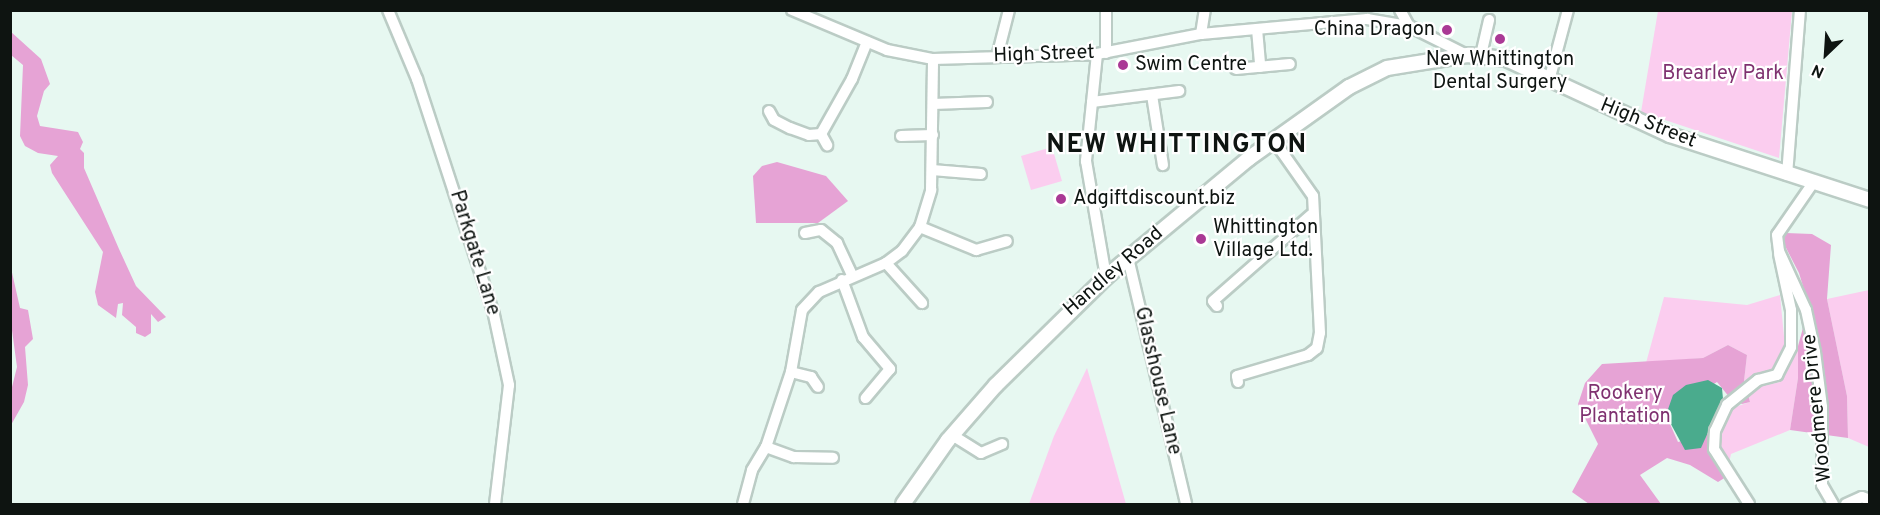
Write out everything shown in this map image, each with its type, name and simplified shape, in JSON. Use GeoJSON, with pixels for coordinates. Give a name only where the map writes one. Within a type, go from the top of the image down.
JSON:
{"type":"FeatureCollection","features":[{"type":"Feature","properties":{"kind":"main road","name":"High Street"},"geometry":{"type":"LineString","coordinates":[[1474,55],[1506,59],[1550,77],[1628,118],[1813,183],[1869,200]]}},
{"type":"Feature","properties":{"kind":"main road","name":"Handley Road"},"geometry":{"type":"LineString","coordinates":[[903,504],[952,435],[996,385],[1106,277],[1248,159],[1275,142],[1349,87],[1387,68],[1474,55]]}},
{"type":"Feature","properties":{"kind":"street","name":"Parkgate Lane"},"geometry":{"type":"LineString","coordinates":[[388,10],[417,79],[494,315],[509,385],[495,504]]}},
{"type":"Feature","properties":{"kind":"street","name":"High Street"},"geometry":{"type":"LineString","coordinates":[[792,10],[908,57],[933,59],[1102,53],[1201,34],[1367,19],[1409,26],[1474,55]]}},
{"type":"Feature","properties":{"kind":"street"},"geometry":{"type":"LineString","coordinates":[[997,57],[1009,10]]}},
{"type":"Feature","properties":{"kind":"street"},"geometry":{"type":"LineString","coordinates":[[1106,10],[1086,161],[1106,277]]}},
{"type":"Feature","properties":{"kind":"street"},"geometry":{"type":"LineString","coordinates":[[1201,34],[1205,10]]}},
{"type":"Feature","properties":{"kind":"street"},"geometry":{"type":"LineString","coordinates":[[1401,10],[1409,26]]}},
{"type":"Feature","properties":{"kind":"street"},"geometry":{"type":"LineString","coordinates":[[1550,77],[1568,10]]}},
{"type":"Feature","properties":{"kind":"street"},"geometry":{"type":"LineString","coordinates":[[1787,174],[1800,10]]}},
{"type":"Feature","properties":{"kind":"street"},"geometry":{"type":"LineString","coordinates":[[1474,55],[1489,20]]}},
{"type":"Feature","properties":{"kind":"street"},"geometry":{"type":"LineString","coordinates":[[1257,28],[1260,67]]}},
{"type":"Feature","properties":{"kind":"street"},"geometry":{"type":"LineString","coordinates":[[821,134],[852,79],[867,42]]}},
{"type":"Feature","properties":{"kind":"street"},"geometry":{"type":"LineString","coordinates":[[743,504],[752,470],[766,447],[791,372],[802,310],[819,292],[847,277],[886,263],[902,251],[920,227],[928,208],[932,170],[933,59]]}},
{"type":"Feature","properties":{"kind":"street"},"geometry":{"type":"LineString","coordinates":[[1236,69],[1290,64]]}},
{"type":"Feature","properties":{"kind":"street"},"geometry":{"type":"LineString","coordinates":[[1092,102],[1179,91]]}},
{"type":"Feature","properties":{"kind":"street"},"geometry":{"type":"LineString","coordinates":[[1152,95],[1163,165]]}},
{"type":"Feature","properties":{"kind":"street"},"geometry":{"type":"LineString","coordinates":[[933,104],[987,102]]}},
{"type":"Feature","properties":{"kind":"street"},"geometry":{"type":"LineString","coordinates":[[767,108],[774,120],[790,128],[809,135],[821,134]]}},
{"type":"Feature","properties":{"kind":"street"},"geometry":{"type":"LineString","coordinates":[[821,134],[827,145]]}},
{"type":"Feature","properties":{"kind":"street"},"geometry":{"type":"LineString","coordinates":[[901,136],[933,135]]}},
{"type":"Feature","properties":{"kind":"street"},"geometry":{"type":"LineString","coordinates":[[1238,382],[1237,376],[1308,355],[1317,348],[1320,333],[1311,215],[1313,196],[1275,142]]}},
{"type":"Feature","properties":{"kind":"street"},"geometry":{"type":"LineString","coordinates":[[932,170],[981,174]]}},
{"type":"Feature","properties":{"kind":"street"},"geometry":{"type":"LineString","coordinates":[[1749,504],[1714,449],[1715,431],[1727,405],[1758,380],[1777,375],[1791,347],[1791,310],[1778,261],[1777,235],[1784,219],[1806,199],[1813,183]]}},
{"type":"Feature","properties":{"kind":"street"},"geometry":{"type":"LineString","coordinates":[[1217,306],[1213,301],[1311,215]]}},
{"type":"Feature","properties":{"kind":"street"},"geometry":{"type":"LineString","coordinates":[[920,227],[941,238],[983,250],[1007,241]]}},
{"type":"Feature","properties":{"kind":"street"},"geometry":{"type":"LineString","coordinates":[[805,233],[821,230],[837,243],[863,336],[890,369],[866,398]]}},
{"type":"Feature","properties":{"kind":"street"},"geometry":{"type":"LineString","coordinates":[[983,250],[983,264]]}},
{"type":"Feature","properties":{"kind":"street","name":"Woodmere Drive"},"geometry":{"type":"LineString","coordinates":[[1779,251],[1806,310],[1822,407],[1822,485],[1833,504]]}},
{"type":"Feature","properties":{"kind":"street","name":"Glasshouse Lane"},"geometry":{"type":"LineString","coordinates":[[1128,258],[1186,504]]}},
{"type":"Feature","properties":{"kind":"street"},"geometry":{"type":"LineString","coordinates":[[886,263],[922,303]]}},
{"type":"Feature","properties":{"kind":"street"},"geometry":{"type":"LineString","coordinates":[[791,372],[811,377],[818,387]]}},
{"type":"Feature","properties":{"kind":"street"},"geometry":{"type":"LineString","coordinates":[[952,435],[981,453],[1002,444]]}},
{"type":"Feature","properties":{"kind":"street"},"geometry":{"type":"LineString","coordinates":[[766,447],[794,456],[833,459]]}},
{"type":"Feature","properties":{"kind":"street"},"geometry":{"type":"LineString","coordinates":[[1846,504],[1863,497],[1869,500]]}},
{"type":"Feature","properties":{"kind":"green space","name":"Brearley Park"},"geometry":{"type":"Polygon","coordinates":[[[1658,11],[1792,11],[1779,158],[1641,112],[1658,11]]]}},
{"type":"Feature","properties":{"kind":"green space"},"geometry":{"type":"Polygon","coordinates":[[[10,31],[41,59],[50,84],[44,91],[37,116],[40,126],[78,132],[83,142],[80,149],[84,153],[84,168],[136,286],[166,317],[158,322],[151,314],[151,333],[145,337],[136,333],[136,327],[122,315],[123,303],[118,304],[116,318],[98,305],[95,292],[103,252],[52,173],[50,165],[58,156],[38,153],[25,146],[20,136],[23,65],[11,55],[10,31]]]}},
{"type":"Feature","properties":{"kind":"green space"},"geometry":{"type":"Polygon","coordinates":[[[1052,147],[1062,181],[1031,190],[1021,156],[1052,147]]]}},
{"type":"Feature","properties":{"kind":"green space"},"geometry":{"type":"Polygon","coordinates":[[[777,162],[826,176],[848,201],[818,223],[756,223],[753,176],[762,166],[777,162]]]}},
{"type":"Feature","properties":{"kind":"green space"},"geometry":{"type":"Polygon","coordinates":[[[1786,233],[1812,234],[1831,245],[1827,299],[1847,396],[1848,438],[1790,430],[1798,378],[1798,346],[1809,306],[1799,273],[1783,242],[1786,233]]]}},
{"type":"Feature","properties":{"kind":"green space"},"geometry":{"type":"Polygon","coordinates":[[[11,268],[20,308],[28,310],[33,339],[25,347],[28,385],[24,402],[11,425],[11,391],[17,367],[11,323],[11,268]]]}},
{"type":"Feature","properties":{"kind":"green space"},"geometry":{"type":"Polygon","coordinates":[[[1869,290],[1869,447],[1848,438],[1847,396],[1827,299],[1869,290]]]}},
{"type":"Feature","properties":{"kind":"green space"},"geometry":{"type":"Polygon","coordinates":[[[1780,295],[1785,347],[1772,373],[1744,381],[1747,355],[1728,345],[1703,358],[1646,363],[1664,297],[1747,305],[1780,295]]]}},
{"type":"Feature","properties":{"kind":"green space","name":"Rookery Plantation"},"geometry":{"type":"Polygon","coordinates":[[[1728,345],[1747,355],[1744,381],[1750,402],[1742,404],[1730,398],[1717,382],[1666,415],[1678,442],[1710,433],[1708,451],[1726,477],[1718,482],[1690,465],[1667,458],[1640,475],[1661,504],[1589,504],[1572,492],[1598,444],[1578,404],[1585,383],[1602,364],[1703,358],[1728,345]]]}},
{"type":"Feature","properties":{"kind":"green space"},"geometry":{"type":"Polygon","coordinates":[[[1798,346],[1798,378],[1790,430],[1731,454],[1729,463],[1720,447],[1725,416],[1732,408],[1750,402],[1748,395],[1758,387],[1780,382],[1798,346]]]}},
{"type":"Feature","properties":{"kind":"green space"},"geometry":{"type":"Polygon","coordinates":[[[1087,368],[1126,504],[1029,504],[1054,436],[1087,368]]]}},
{"type":"Feature","properties":{"kind":"shaded area"},"geometry":{"type":"Polygon","coordinates":[[[1708,380],[1722,388],[1723,399],[1701,448],[1685,450],[1666,415],[1673,395],[1686,385],[1708,380]]]}},
{"type":"Feature","properties":{"kind":"place","name":"China Dragon"},"geometry":{"type":"Point","coordinates":[1447,30]}},
{"type":"Feature","properties":{"kind":"place","name":"New Whittington Dental Surgery"},"geometry":{"type":"Point","coordinates":[1500,39]}},
{"type":"Feature","properties":{"kind":"place","name":"Swim Centre"},"geometry":{"type":"Point","coordinates":[1123,65]}},
{"type":"Feature","properties":{"kind":"place","name":"Adgiftdiscount.biz"},"geometry":{"type":"Point","coordinates":[1061,199]}},
{"type":"Feature","properties":{"kind":"place","name":"Whittington Village Ltd."},"geometry":{"type":"Point","coordinates":[1201,239]}},
{"type":"Feature","properties":{"kind":"district","name":"NEW WHITTINGTON"},"geometry":{"type":"Point","coordinates":[1177,146]}}]}
